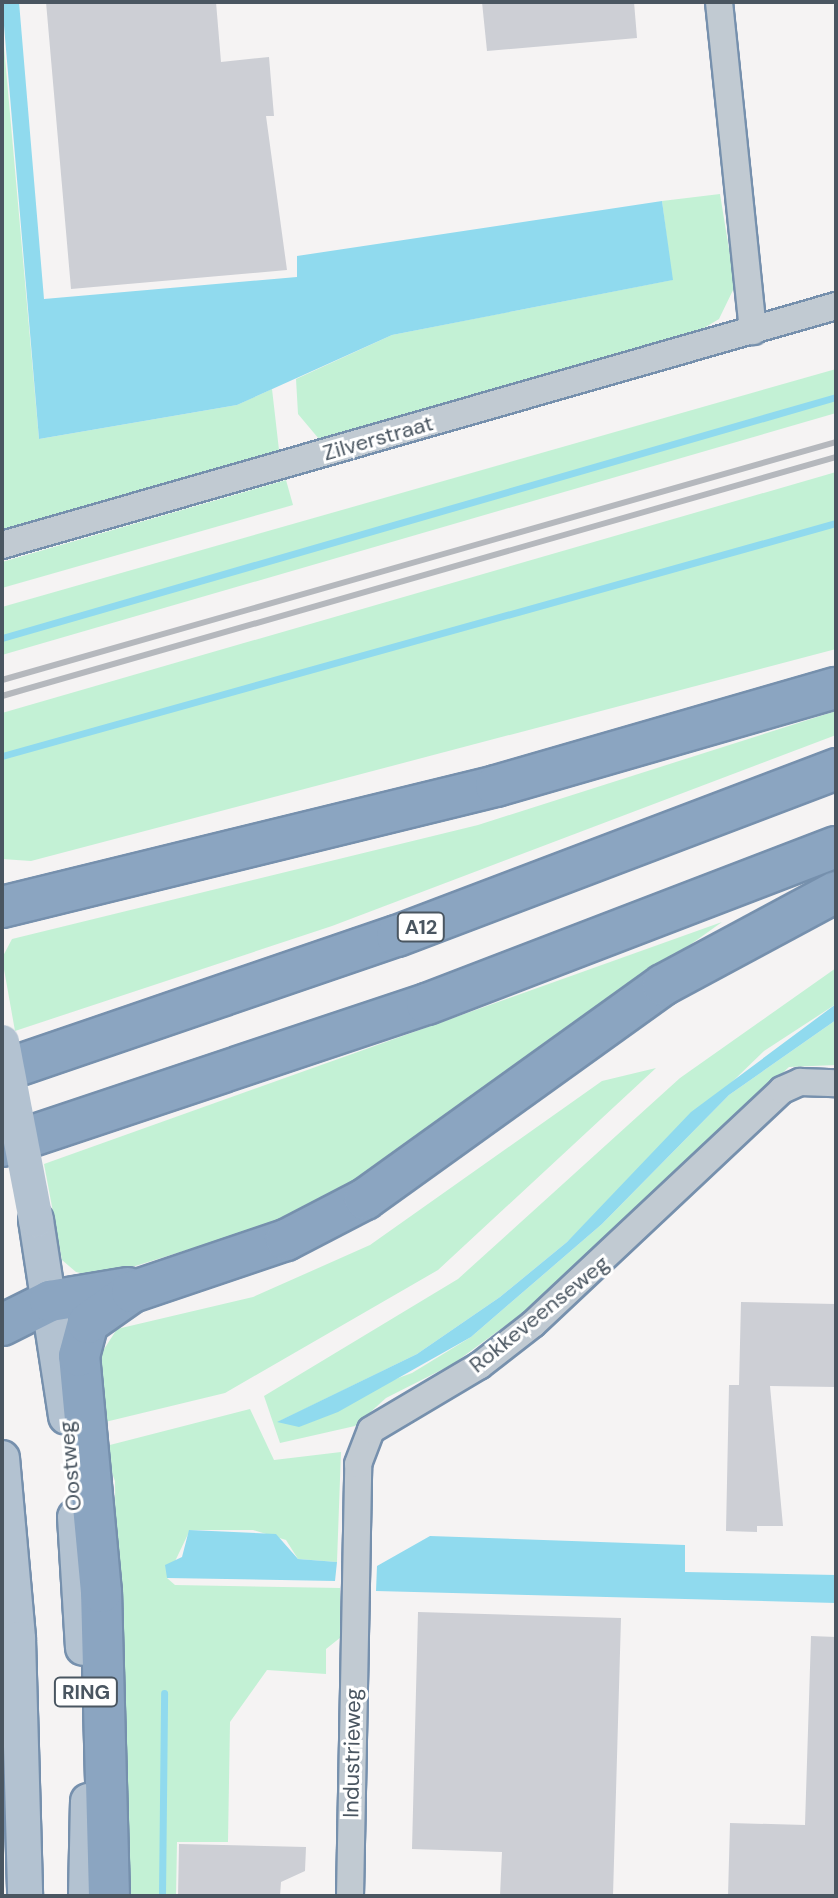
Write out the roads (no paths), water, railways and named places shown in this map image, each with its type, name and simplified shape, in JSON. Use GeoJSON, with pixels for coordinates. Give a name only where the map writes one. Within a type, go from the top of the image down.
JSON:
{"type":"FeatureCollection","features":[{"type":"Feature","properties":{"kind":"highway"},"geometry":{"type":"LineString","coordinates":[[2,907],[437,802],[836,688]]}},
{"type":"Feature","properties":{"kind":"highway","name":"A12"},"geometry":{"type":"LineString","coordinates":[[2,1071],[397,936],[836,769]]}},
{"type":"Feature","properties":{"kind":"highway"},"geometry":{"type":"LineString","coordinates":[[2,1146],[412,1009],[836,847]]}},
{"type":"Feature","properties":{"kind":"highway"},"geometry":{"type":"LineString","coordinates":[[109,1896],[101,1592],[79,1348],[95,1315],[152,1286],[286,1240],[365,1199],[663,985],[836,892]]}},
{"type":"Feature","properties":{"kind":"highway"},"geometry":{"type":"LineString","coordinates":[[2,1325],[50,1301],[152,1286]]}},
{"type":"Feature","properties":{"kind":"main road","name":"Oostweg"},"geometry":{"type":"LineString","coordinates":[[2,1042],[50,1301],[81,1607],[86,1896]]}},
{"type":"Feature","properties":{"kind":"main road","name":"RING"},"geometry":{"type":"LineString","coordinates":[[2,1458],[20,1669],[25,1896]]}},
{"type":"Feature","properties":{"kind":"street"},"geometry":{"type":"LineString","coordinates":[[719,2],[753,331]]}},
{"type":"Feature","properties":{"kind":"street","name":"Zilverstraat"},"geometry":{"type":"LineString","coordinates":[[2,545],[836,306]]}},
{"type":"Feature","properties":{"kind":"street","name":"Rokkeveenseweg"},"geometry":{"type":"LineString","coordinates":[[354,1609],[358,1464],[371,1430],[479,1366],[533,1324],[782,1090],[836,1083]]}},
{"type":"Feature","properties":{"kind":"street","name":"Industrieweg"},"geometry":{"type":"LineString","coordinates":[[350,1896],[354,1609]]}},
{"type":"Feature","properties":{"kind":"water"},"geometry":{"type":"Polygon","coordinates":[[[2,2],[19,2],[44,299],[297,277],[297,256],[662,201],[673,280],[392,335],[237,405],[39,439],[2,2]]]}},
{"type":"Feature","properties":{"kind":"water"},"geometry":{"type":"Polygon","coordinates":[[[836,1004],[836,1020],[729,1095],[602,1224],[471,1337],[338,1412],[299,1427],[277,1422],[417,1354],[500,1297],[567,1242],[691,1112],[836,1004]]]}},
{"type":"Feature","properties":{"kind":"water"},"geometry":{"type":"Polygon","coordinates":[[[189,1530],[276,1534],[298,1559],[337,1562],[335,1581],[167,1578],[165,1565],[182,1557],[189,1530]]]}},
{"type":"Feature","properties":{"kind":"water"},"geometry":{"type":"Polygon","coordinates":[[[430,1536],[685,1545],[685,1572],[836,1575],[836,1603],[376,1591],[377,1566],[430,1536]]]}},
{"type":"Feature","properties":{"kind":"waterway"},"geometry":{"type":"LineString","coordinates":[[2,638],[836,397]]}},
{"type":"Feature","properties":{"kind":"waterway"},"geometry":{"type":"LineString","coordinates":[[2,756],[836,523]]}},
{"type":"Feature","properties":{"kind":"waterway"},"geometry":{"type":"LineString","coordinates":[[162,1896],[164,1693]]}},
{"type":"Feature","properties":{"kind":"railway"},"geometry":{"type":"LineString","coordinates":[[2,680],[836,442]]}},
{"type":"Feature","properties":{"kind":"railway"},"geometry":{"type":"LineString","coordinates":[[2,696],[836,457]]}}]}
